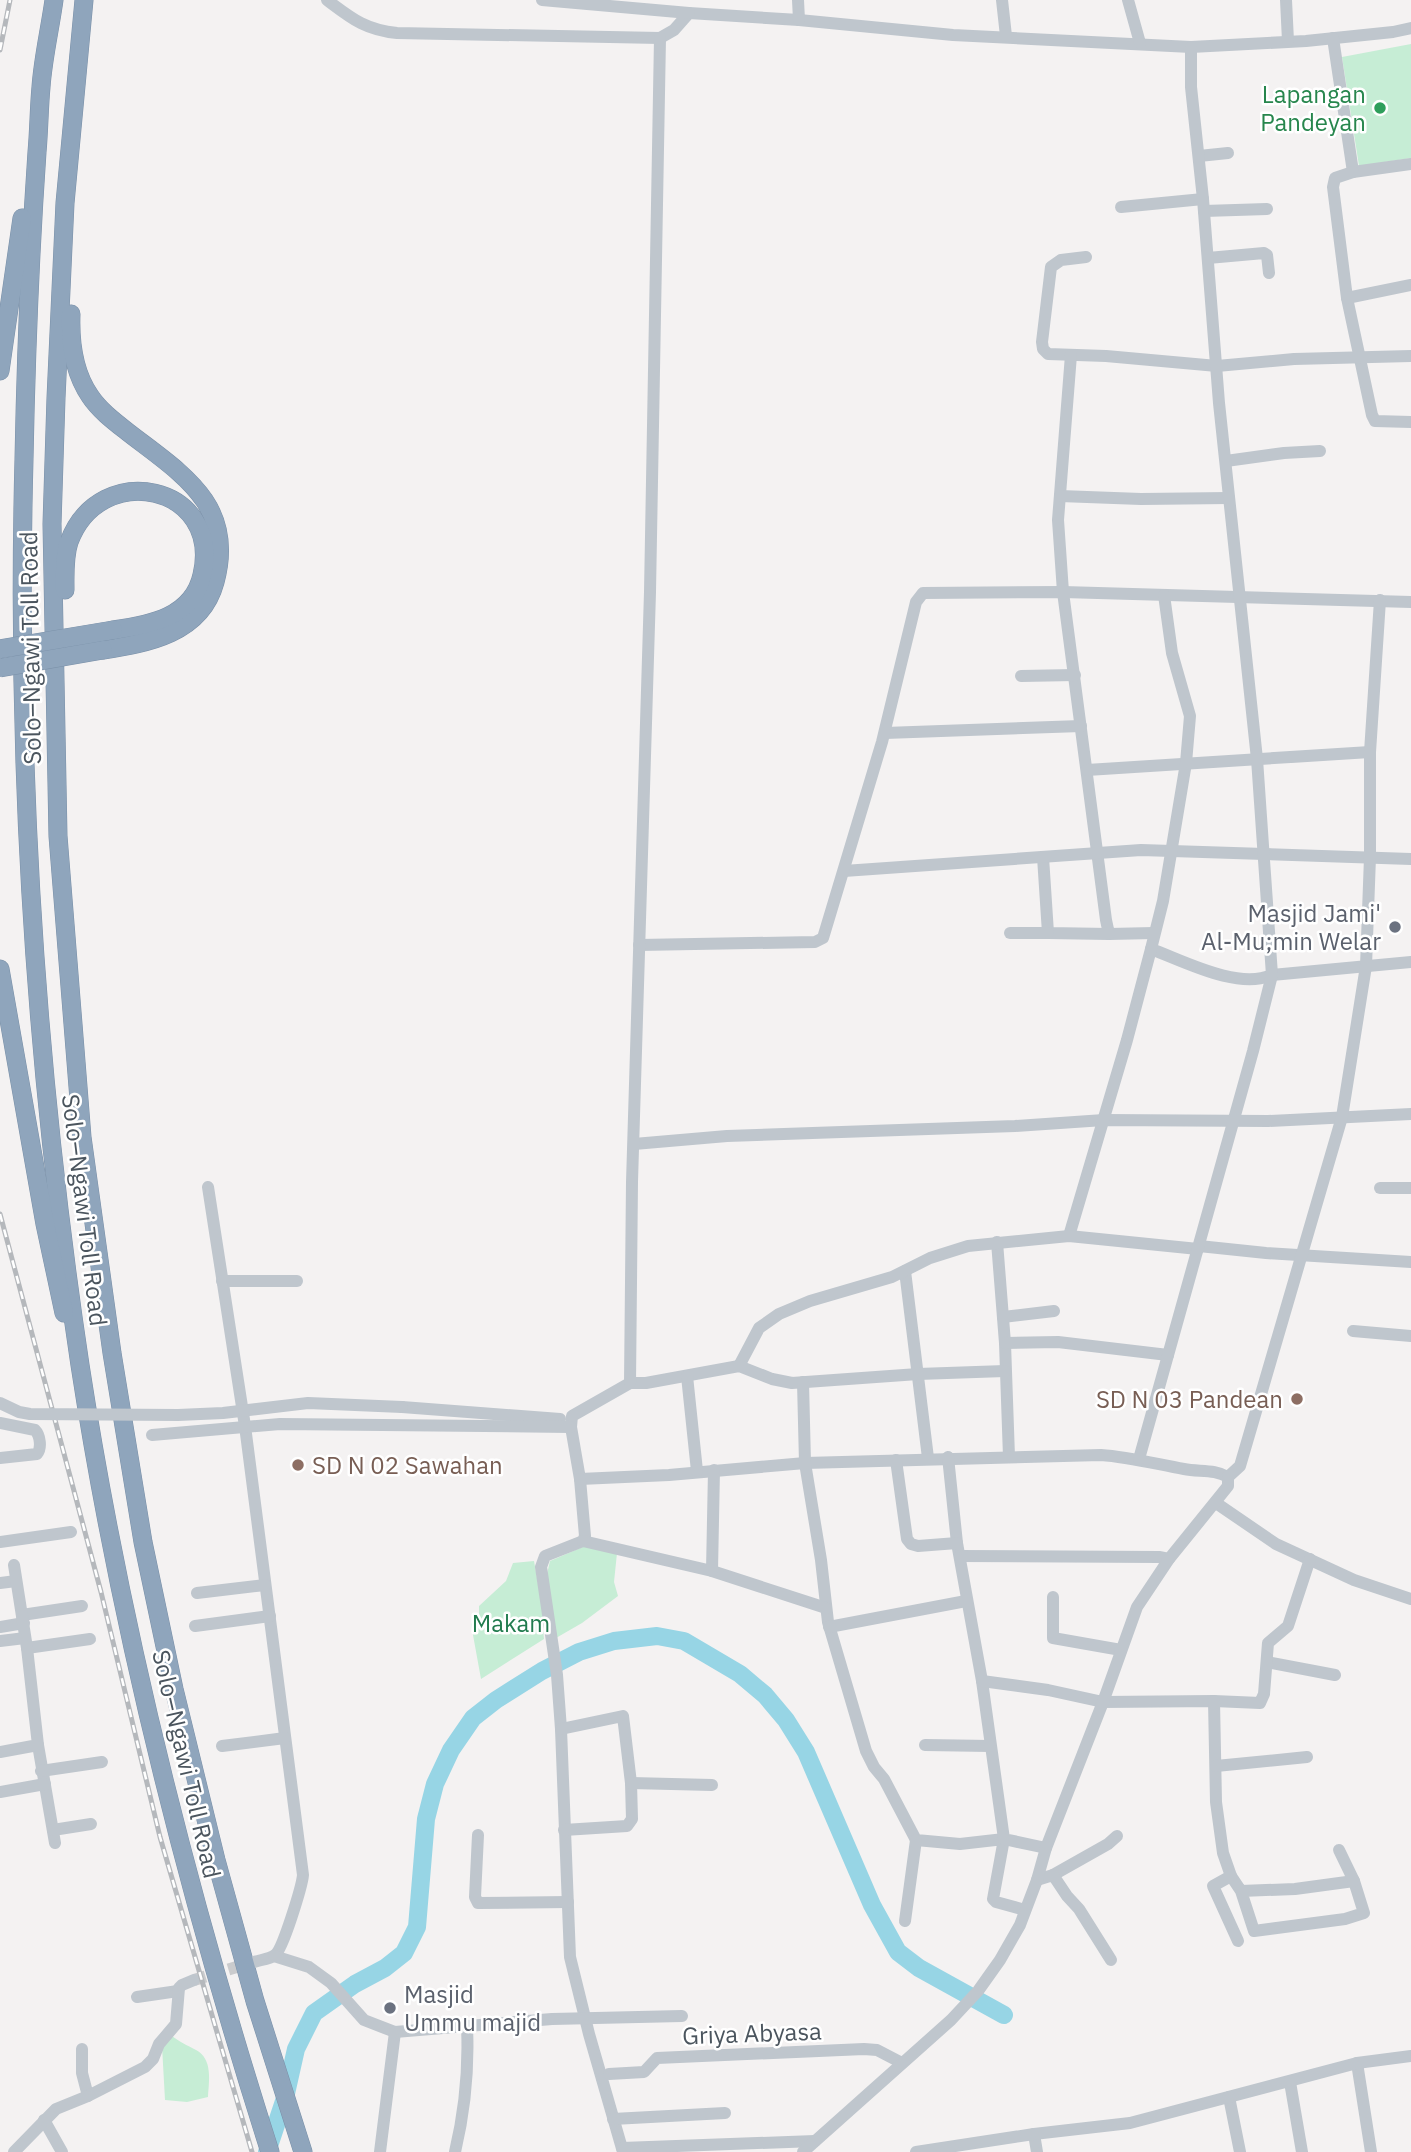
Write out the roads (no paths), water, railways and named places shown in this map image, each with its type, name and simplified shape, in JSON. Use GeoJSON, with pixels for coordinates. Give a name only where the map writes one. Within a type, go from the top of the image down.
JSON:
{"type":"FeatureCollection","features":[{"type":"Feature","properties":{"kind":"highway","name":"Solo–Ngawi Toll Road"},"geometry":{"type":"LineString","coordinates":[[54,0],[41,84],[25,397],[20,592],[30,884],[44,1077],[80,1367],[115,1559],[145,1703],[188,1877],[228,2021],[270,2152]]}},
{"type":"Feature","properties":{"kind":"highway","name":"Solo–Ngawi Toll Road"},"geometry":{"type":"LineString","coordinates":[[84,0],[66,191],[52,524],[58,836],[82,1138],[112,1353],[143,1542],[174,1689],[209,1833],[255,2001],[303,2152]]}},
{"type":"Feature","properties":{"kind":"highway"},"geometry":{"type":"LineString","coordinates":[[0,668],[103,650],[161,638],[175,632],[200,612],[214,586],[220,555],[213,516],[202,495],[185,477],[102,411],[84,386],[74,355],[70,329],[85,63],[82,20]]}},
{"type":"Feature","properties":{"kind":"highway"},"geometry":{"type":"LineString","coordinates":[[0,371],[36,103],[41,84]]}},
{"type":"Feature","properties":{"kind":"highway"},"geometry":{"type":"LineString","coordinates":[[0,649],[113,630],[157,622],[170,617],[184,607],[201,583],[205,554],[201,531],[182,506],[163,495],[142,490],[117,494],[96,504],[80,520],[68,544],[65,574],[63,822],[58,836]]}},
{"type":"Feature","properties":{"kind":"highway"},"geometry":{"type":"LineString","coordinates":[[0,969],[58,1293],[80,1367]]}},
{"type":"Feature","properties":{"kind":"street"},"geometry":{"type":"LineString","coordinates":[[327,0],[359,24],[397,33],[660,38],[674,30],[689,13]]}},
{"type":"Feature","properties":{"kind":"street"},"geometry":{"type":"LineString","coordinates":[[542,0],[660,5],[689,13],[799,20],[953,35],[1191,47],[1333,38],[1411,28]]}},
{"type":"Feature","properties":{"kind":"street"},"geometry":{"type":"LineString","coordinates":[[798,0],[799,20]]}},
{"type":"Feature","properties":{"kind":"street"},"geometry":{"type":"LineString","coordinates":[[1002,0],[1006,36]]}},
{"type":"Feature","properties":{"kind":"street"},"geometry":{"type":"LineString","coordinates":[[1128,0],[1140,43]]}},
{"type":"Feature","properties":{"kind":"street"},"geometry":{"type":"LineString","coordinates":[[1286,0],[1288,41]]}},
{"type":"Feature","properties":{"kind":"street"},"geometry":{"type":"LineString","coordinates":[[630,1383],[650,592],[660,38]]}},
{"type":"Feature","properties":{"kind":"street"},"geometry":{"type":"LineString","coordinates":[[1333,38],[1353,172]]}},
{"type":"Feature","properties":{"kind":"street"},"geometry":{"type":"LineString","coordinates":[[1139,1459],[1272,975],[1256,759],[1191,87],[1191,47]]}},
{"type":"Feature","properties":{"kind":"street"},"geometry":{"type":"LineString","coordinates":[[1199,156],[1228,153]]}},
{"type":"Feature","properties":{"kind":"street"},"geometry":{"type":"LineString","coordinates":[[1411,164],[1353,172],[1333,181],[1347,298],[1373,419],[1411,422]]}},
{"type":"Feature","properties":{"kind":"street"},"geometry":{"type":"LineString","coordinates":[[1121,207],[1203,205],[1267,209]]}},
{"type":"Feature","properties":{"kind":"street"},"geometry":{"type":"LineString","coordinates":[[1208,258],[1264,253],[1267,255],[1269,273]]}},
{"type":"Feature","properties":{"kind":"street"},"geometry":{"type":"LineString","coordinates":[[1086,257],[1062,260],[1051,267],[1049,272],[1042,342],[1043,349],[1048,354],[1217,366],[1294,359],[1411,356]]}},
{"type":"Feature","properties":{"kind":"street"},"geometry":{"type":"LineString","coordinates":[[1347,298],[1411,285]]}},
{"type":"Feature","properties":{"kind":"street"},"geometry":{"type":"LineString","coordinates":[[1071,355],[1058,532],[1063,592],[1109,934]]}},
{"type":"Feature","properties":{"kind":"street"},"geometry":{"type":"LineString","coordinates":[[1226,461],[1320,451]]}},
{"type":"Feature","properties":{"kind":"street"},"geometry":{"type":"LineString","coordinates":[[1060,496],[1229,498]]}},
{"type":"Feature","properties":{"kind":"street"},"geometry":{"type":"LineString","coordinates":[[639,945],[818,942],[825,935],[885,733],[916,602],[921,594],[1063,592],[1411,601]]}},
{"type":"Feature","properties":{"kind":"street"},"geometry":{"type":"LineString","coordinates":[[1069,1236],[1151,949],[1172,852],[1186,763],[1190,716],[1172,653],[1164,595]]}},
{"type":"Feature","properties":{"kind":"street"},"geometry":{"type":"LineString","coordinates":[[803,2152],[963,2008],[1006,1950],[1026,1910],[1046,1848],[1137,1606],[1169,1559],[1228,1486],[1228,1477],[1240,1466],[1342,1117],[1366,966],[1370,752],[1380,600]]}},
{"type":"Feature","properties":{"kind":"street"},"geometry":{"type":"LineString","coordinates":[[1021,676],[1074,675]]}},
{"type":"Feature","properties":{"kind":"street"},"geometry":{"type":"LineString","coordinates":[[885,733],[1081,726]]}},
{"type":"Feature","properties":{"kind":"street"},"geometry":{"type":"LineString","coordinates":[[1087,769],[1370,752]]}},
{"type":"Feature","properties":{"kind":"street"},"geometry":{"type":"LineString","coordinates":[[844,871],[1141,850],[1411,859]]}},
{"type":"Feature","properties":{"kind":"street"},"geometry":{"type":"LineString","coordinates":[[1043,857],[1048,933]]}},
{"type":"Feature","properties":{"kind":"street"},"geometry":{"type":"LineString","coordinates":[[1010,933],[1154,933]]}},
{"type":"Feature","properties":{"kind":"street"},"geometry":{"type":"LineString","coordinates":[[1151,949],[1216,974],[1257,979],[1272,975],[1411,962]]}},
{"type":"Feature","properties":{"kind":"street"},"geometry":{"type":"LineString","coordinates":[[634,1144],[727,1136],[1042,1125],[1104,1120],[1233,1121],[1411,1114]]}},
{"type":"Feature","properties":{"kind":"street"},"geometry":{"type":"LineString","coordinates":[[208,1187],[245,1426],[303,1875],[300,1895],[290,1916],[282,1945],[274,1956]]}},
{"type":"Feature","properties":{"kind":"street"},"geometry":{"type":"LineString","coordinates":[[1380,1188],[1411,1188]]}},
{"type":"Feature","properties":{"kind":"street"},"geometry":{"type":"LineString","coordinates":[[738,1366],[758,1328],[779,1314],[905,1271],[944,1253],[974,1245],[1069,1236],[1411,1262]]}},
{"type":"Feature","properties":{"kind":"street"},"geometry":{"type":"LineString","coordinates":[[997,1242],[1005,1343],[1009,1457]]}},
{"type":"Feature","properties":{"kind":"street"},"geometry":{"type":"LineString","coordinates":[[905,1271],[928,1458]]}},
{"type":"Feature","properties":{"kind":"street"},"geometry":{"type":"LineString","coordinates":[[222,1281],[297,1281]]}},
{"type":"Feature","properties":{"kind":"street"},"geometry":{"type":"LineString","coordinates":[[1003,1317],[1054,1311]]}},
{"type":"Feature","properties":{"kind":"street"},"geometry":{"type":"LineString","coordinates":[[1353,1331],[1410,1341]]}},
{"type":"Feature","properties":{"kind":"street"},"geometry":{"type":"LineString","coordinates":[[1005,1343],[1058,1342],[1168,1355]]}},
{"type":"Feature","properties":{"kind":"street"},"geometry":{"type":"LineString","coordinates":[[583,1541],[580,1479],[571,1423],[575,1413],[630,1383],[646,1383],[738,1366],[783,1382],[1005,1371]]}},
{"type":"Feature","properties":{"kind":"street"},"geometry":{"type":"LineString","coordinates":[[687,1376],[697,1471]]}},
{"type":"Feature","properties":{"kind":"street"},"geometry":{"type":"LineString","coordinates":[[803,1382],[805,1463],[829,1627],[866,1751],[916,1840],[905,1922]]}},
{"type":"Feature","properties":{"kind":"street"},"geometry":{"type":"LineString","coordinates":[[0,1403],[30,1414],[165,1415],[223,1413],[308,1403],[402,1407],[571,1423]]}},
{"type":"Feature","properties":{"kind":"street"},"geometry":{"type":"LineString","coordinates":[[0,1423],[35,1430],[39,1436],[37,1454],[0,1458]]}},
{"type":"Feature","properties":{"kind":"street"},"geometry":{"type":"LineString","coordinates":[[152,1435],[312,1423],[571,1423]]}},
{"type":"Feature","properties":{"kind":"street"},"geometry":{"type":"LineString","coordinates":[[580,1479],[669,1475],[805,1463],[948,1457],[1101,1455],[1221,1473],[1228,1477]]}},
{"type":"Feature","properties":{"kind":"street"},"geometry":{"type":"LineString","coordinates":[[948,1457],[966,1601],[982,1681],[1004,1839],[993,1899],[1026,1910]]}},
{"type":"Feature","properties":{"kind":"street"},"geometry":{"type":"LineString","coordinates":[[896,1460],[907,1539],[911,1544],[959,1550],[1169,1559]]}},
{"type":"Feature","properties":{"kind":"street"},"geometry":{"type":"LineString","coordinates":[[712,1571],[714,1470]]}},
{"type":"Feature","properties":{"kind":"street"},"geometry":{"type":"LineString","coordinates":[[1216,1503],[1276,1544],[1354,1580],[1411,1599]]}},
{"type":"Feature","properties":{"kind":"street"},"geometry":{"type":"LineString","coordinates":[[0,1542],[71,1532]]}},
{"type":"Feature","properties":{"kind":"street"},"geometry":{"type":"LineString","coordinates":[[816,2141],[622,2150],[570,1957],[561,1729],[557,1675],[542,1562],[545,1556],[583,1541],[712,1571],[826,1608]]}},
{"type":"Feature","properties":{"kind":"street"},"geometry":{"type":"LineString","coordinates":[[982,1681],[1048,1690],[1103,1702],[1262,1702],[1268,1643],[1288,1626],[1310,1559]]}},
{"type":"Feature","properties":{"kind":"street"},"geometry":{"type":"LineString","coordinates":[[14,1565],[37,1745],[54,1837],[91,1824]]}},
{"type":"Feature","properties":{"kind":"street"},"geometry":{"type":"LineString","coordinates":[[0,1584],[16,1581]]}},
{"type":"Feature","properties":{"kind":"street"},"geometry":{"type":"LineString","coordinates":[[197,1593],[265,1585]]}},
{"type":"Feature","properties":{"kind":"street"},"geometry":{"type":"LineString","coordinates":[[1053,1597],[1053,1638],[1121,1650]]}},
{"type":"Feature","properties":{"kind":"street"},"geometry":{"type":"LineString","coordinates":[[829,1627],[966,1601]]}},
{"type":"Feature","properties":{"kind":"street"},"geometry":{"type":"LineString","coordinates":[[0,1627],[82,1606]]}},
{"type":"Feature","properties":{"kind":"street"},"geometry":{"type":"LineString","coordinates":[[195,1626],[270,1616]]}},
{"type":"Feature","properties":{"kind":"street"},"geometry":{"type":"LineString","coordinates":[[0,1641],[26,1643],[90,1639]]}},
{"type":"Feature","properties":{"kind":"street"},"geometry":{"type":"LineString","coordinates":[[1267,1662],[1335,1675]]}},
{"type":"Feature","properties":{"kind":"street"},"geometry":{"type":"LineString","coordinates":[[1214,1701],[1219,1826],[1223,1853],[1231,1876],[1241,1891],[1254,1930],[1362,1915],[1364,1912],[1354,1881],[1339,1850]]}},
{"type":"Feature","properties":{"kind":"street"},"geometry":{"type":"LineString","coordinates":[[561,1729],[623,1716],[631,1783],[630,1825],[564,1830]]}},
{"type":"Feature","properties":{"kind":"street"},"geometry":{"type":"LineString","coordinates":[[222,1746],[285,1738]]}},
{"type":"Feature","properties":{"kind":"street"},"geometry":{"type":"LineString","coordinates":[[0,1752],[37,1745]]}},
{"type":"Feature","properties":{"kind":"street"},"geometry":{"type":"LineString","coordinates":[[925,1745],[990,1746]]}},
{"type":"Feature","properties":{"kind":"street"},"geometry":{"type":"LineString","coordinates":[[1216,1766],[1307,1756]]}},
{"type":"Feature","properties":{"kind":"street"},"geometry":{"type":"LineString","coordinates":[[0,1792],[102,1762]]}},
{"type":"Feature","properties":{"kind":"street"},"geometry":{"type":"LineString","coordinates":[[631,1783],[712,1785]]}},
{"type":"Feature","properties":{"kind":"street"},"geometry":{"type":"LineString","coordinates":[[478,1835],[475,1898],[478,1903],[568,1902]]}},
{"type":"Feature","properties":{"kind":"street"},"geometry":{"type":"LineString","coordinates":[[1037,1880],[1053,1875],[1108,1844],[1116,1836]]}},
{"type":"Feature","properties":{"kind":"street"},"geometry":{"type":"LineString","coordinates":[[916,1840],[960,1844],[1004,1839],[1046,1848]]}},
{"type":"Feature","properties":{"kind":"street"},"geometry":{"type":"LineString","coordinates":[[1053,1875],[1079,1909],[1111,1960]]}},
{"type":"Feature","properties":{"kind":"street"},"geometry":{"type":"LineString","coordinates":[[1231,1876],[1213,1886],[1238,1941]]}},
{"type":"Feature","properties":{"kind":"street"},"geometry":{"type":"LineString","coordinates":[[1241,1891],[1296,1889],[1354,1881]]}},
{"type":"Feature","properties":{"kind":"street"},"geometry":{"type":"LineString","coordinates":[[254,1962],[274,1956],[309,1967],[331,1983],[364,2020],[396,2032],[585,2018],[682,2016]]}},
{"type":"Feature","properties":{"kind":"street"},"geometry":{"type":"LineString","coordinates":[[13,2152],[56,2109],[145,2067],[176,2024],[179,2012],[178,1991],[182,1985],[194,1980]]}},
{"type":"Feature","properties":{"kind":"street"},"geometry":{"type":"LineString","coordinates":[[137,1997],[178,1991]]}},
{"type":"Feature","properties":{"kind":"street"},"geometry":{"type":"LineString","coordinates":[[455,2152],[467,2088],[467,2027]]}},
{"type":"Feature","properties":{"kind":"street"},"geometry":{"type":"LineString","coordinates":[[380,2152],[396,2032]]}},
{"type":"Feature","properties":{"kind":"street"},"geometry":{"type":"LineString","coordinates":[[82,2049],[82,2073],[88,2096]]}},
{"type":"Feature","properties":{"kind":"street","name":"Griya Abyasa"},"geometry":{"type":"LineString","coordinates":[[608,2074],[644,2072],[657,2058],[864,2049],[877,2050],[902,2063]]}},
{"type":"Feature","properties":{"kind":"street"},"geometry":{"type":"LineString","coordinates":[[916,2152],[971,2147],[1034,2134],[1130,2123],[1357,2063],[1411,2056]]}},
{"type":"Feature","properties":{"kind":"street"},"geometry":{"type":"LineString","coordinates":[[1357,2063],[1371,2152]]}},
{"type":"Feature","properties":{"kind":"street"},"geometry":{"type":"LineString","coordinates":[[1290,2082],[1303,2152]]}},
{"type":"Feature","properties":{"kind":"street"},"geometry":{"type":"LineString","coordinates":[[1229,2097],[1240,2152]]}},
{"type":"Feature","properties":{"kind":"street"},"geometry":{"type":"LineString","coordinates":[[613,2119],[725,2113]]}},
{"type":"Feature","properties":{"kind":"street"},"geometry":{"type":"LineString","coordinates":[[44,2120],[62,2152]]}},
{"type":"Feature","properties":{"kind":"street"},"geometry":{"type":"LineString","coordinates":[[1034,2134],[1037,2152]]}},
{"type":"Feature","properties":{"kind":"waterway"},"geometry":{"type":"LineString","coordinates":[[267,2152],[285,2098],[296,2049],[314,2013],[404,1953],[417,1927],[426,1819],[435,1784],[451,1750],[473,1718],[496,1700],[579,1652],[614,1641],[657,1636],[684,1641],[740,1674],[765,1695],[786,1720],[806,1752],[872,1905],[898,1952],[919,1968],[1004,2015]]}},
{"type":"Feature","properties":{"kind":"tunnel"},"geometry":{"type":"LineString","coordinates":[[194,1980],[250,1963]]}},
{"type":"Feature","properties":{"kind":"railway"},"geometry":{"type":"LineString","coordinates":[[0,50],[10,0]]}},
{"type":"Feature","properties":{"kind":"railway"},"geometry":{"type":"LineString","coordinates":[[0,1214],[101,1592],[160,1837],[252,2152]]}},
{"type":"Feature","properties":{"kind":"place","name":"Lapangan Pandeyan"},"geometry":{"type":"Point","coordinates":[1380,108]}},
{"type":"Feature","properties":{"kind":"place","name":"Masjid Jami' Al-Mu;min Welar"},"geometry":{"type":"Point","coordinates":[1395,927]}},
{"type":"Feature","properties":{"kind":"place","name":"SD N 03 Pandean"},"geometry":{"type":"Point","coordinates":[1297,1399]}},
{"type":"Feature","properties":{"kind":"place","name":"SD N 02 Sawahan"},"geometry":{"type":"Point","coordinates":[298,1465]}},
{"type":"Feature","properties":{"kind":"place","name":"Masjid Ummu majid"},"geometry":{"type":"Point","coordinates":[390,2008]}},
{"type":"Feature","properties":{"kind":"park label","name":"Makam"},"geometry":{"type":"Point","coordinates":[511,1623]}}]}
